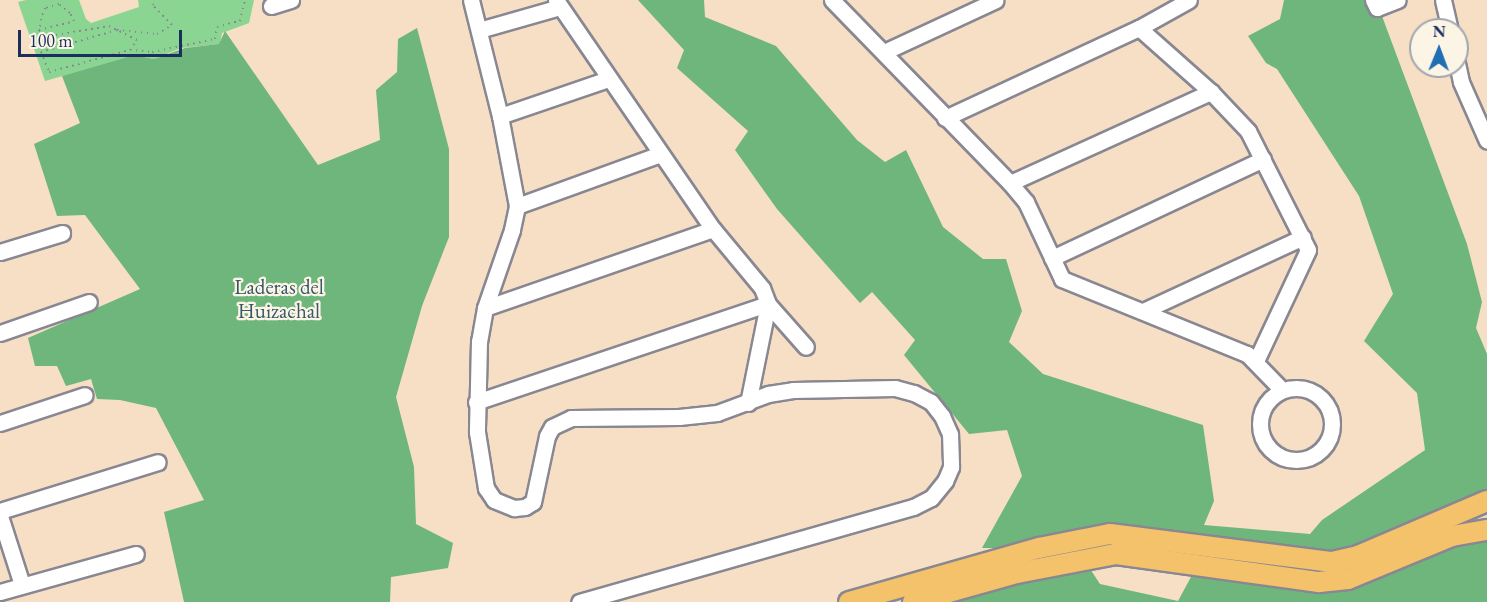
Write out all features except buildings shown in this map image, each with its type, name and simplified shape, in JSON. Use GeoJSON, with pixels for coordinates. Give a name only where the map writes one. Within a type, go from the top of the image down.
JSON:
{"type":"FeatureCollection","features":[{"type":"Feature","properties":{"kind":"main road"},"geometry":{"type":"LineString","coordinates":[[849,602],[1039,548],[1110,534],[1332,562],[1358,556],[1482,503],[1484,530],[1452,536],[1348,579],[1316,582],[1116,554],[1017,573],[913,602]]}},
{"type":"Feature","properties":{"kind":"street"},"geometry":{"type":"LineString","coordinates":[[271,6],[291,0]]}},
{"type":"Feature","properties":{"kind":"street"},"geometry":{"type":"LineString","coordinates":[[471,0],[500,116],[517,206],[512,231],[485,308],[478,341],[476,402],[486,488],[494,500],[503,506],[525,507],[533,502],[547,436],[552,427],[561,421],[717,414],[768,394],[793,390],[895,388],[914,393],[931,402],[942,416],[950,434],[951,467],[945,481],[931,498],[912,507],[579,602]]}},
{"type":"Feature","properties":{"kind":"street"},"geometry":{"type":"LineString","coordinates":[[832,0],[1026,202],[1062,279],[1246,354],[1256,361],[1282,390]]}},
{"type":"Feature","properties":{"kind":"street"},"geometry":{"type":"LineString","coordinates":[[884,52],[996,0]]}},
{"type":"Feature","properties":{"kind":"street"},"geometry":{"type":"LineString","coordinates":[[945,118],[1139,28],[1190,0]]}},
{"type":"Feature","properties":{"kind":"street"},"geometry":{"type":"LineString","coordinates":[[1373,0],[1377,8],[1392,1]]}},
{"type":"Feature","properties":{"kind":"street"},"geometry":{"type":"LineString","coordinates":[[1443,0],[1447,18]]}},
{"type":"Feature","properties":{"kind":"street"},"geometry":{"type":"LineString","coordinates":[[479,30],[558,3],[713,229],[762,288],[768,304],[806,347]]}},
{"type":"Feature","properties":{"kind":"street"},"geometry":{"type":"LineString","coordinates":[[1139,28],[1211,92],[1248,131],[1308,250],[1256,361]]}},
{"type":"Feature","properties":{"kind":"street"},"geometry":{"type":"LineString","coordinates":[[1460,78],[1487,141]]}},
{"type":"Feature","properties":{"kind":"street"},"geometry":{"type":"LineString","coordinates":[[500,116],[608,79]]}},
{"type":"Feature","properties":{"kind":"street"},"geometry":{"type":"LineString","coordinates":[[1010,183],[1211,92]]}},
{"type":"Feature","properties":{"kind":"street"},"geometry":{"type":"LineString","coordinates":[[517,206],[661,154]]}},
{"type":"Feature","properties":{"kind":"street"},"geometry":{"type":"LineString","coordinates":[[1052,258],[1263,159]]}},
{"type":"Feature","properties":{"kind":"street"},"geometry":{"type":"LineString","coordinates":[[485,308],[713,229]]}},
{"type":"Feature","properties":{"kind":"street"},"geometry":{"type":"LineString","coordinates":[[0,252],[62,233]]}},
{"type":"Feature","properties":{"kind":"street"},"geometry":{"type":"LineString","coordinates":[[1143,311],[1303,237]]}},
{"type":"Feature","properties":{"kind":"street"},"geometry":{"type":"LineString","coordinates":[[0,333],[88,302]]}},
{"type":"Feature","properties":{"kind":"street"},"geometry":{"type":"LineString","coordinates":[[476,402],[768,304]]}},
{"type":"Feature","properties":{"kind":"street"},"geometry":{"type":"LineString","coordinates":[[748,403],[768,304]]}},
{"type":"Feature","properties":{"kind":"street"},"geometry":{"type":"LineString","coordinates":[[1303,388],[1322,397],[1332,416],[1331,436],[1319,453],[1299,461],[1279,457],[1264,443],[1259,422],[1262,412],[1266,402],[1282,390],[1303,388]]}},
{"type":"Feature","properties":{"kind":"street"},"geometry":{"type":"LineString","coordinates":[[0,423],[85,395]]}},
{"type":"Feature","properties":{"kind":"street"},"geometry":{"type":"LineString","coordinates":[[0,510],[158,462]]}},
{"type":"Feature","properties":{"kind":"street"},"geometry":{"type":"LineString","coordinates":[[0,516],[21,585]]}},
{"type":"Feature","properties":{"kind":"street"},"geometry":{"type":"LineString","coordinates":[[0,592],[136,554]]}},
{"type":"Feature","properties":{"kind":"path"},"geometry":{"type":"LineString","coordinates":[[151,0],[172,25],[157,34],[117,30],[41,52],[49,72],[130,50],[152,52],[215,39],[217,27],[240,21],[245,0]]}},
{"type":"Feature","properties":{"kind":"path"},"geometry":{"type":"LineString","coordinates":[[39,30],[74,21],[70,12],[58,4],[45,8],[39,30],[38,38],[109,26],[137,40],[130,50]]}},
{"type":"Feature","properties":{"kind":"green space"},"geometry":{"type":"Polygon","coordinates":[[[79,0],[86,19],[91,23],[139,7],[138,0],[254,0],[249,23],[222,33],[220,44],[181,48],[154,59],[134,55],[45,81],[18,2],[79,0]]]}},
{"type":"Feature","properties":{"kind":"green space"},"geometry":{"type":"Polygon","coordinates":[[[638,0],[704,0],[705,17],[776,46],[857,140],[885,162],[906,150],[943,227],[983,259],[1006,259],[1022,311],[1009,342],[1043,374],[1203,425],[1214,501],[1204,525],[1310,534],[1322,520],[1425,450],[1417,393],[1364,341],[1393,294],[1359,196],[1277,69],[1266,63],[1248,36],[1280,19],[1284,0],[1376,0],[1467,244],[1482,302],[1476,328],[1487,354],[1487,501],[1358,556],[1110,534],[1039,548],[982,548],[1022,476],[1007,430],[969,434],[904,355],[915,340],[872,292],[860,303],[777,209],[735,150],[748,131],[677,68],[684,50],[638,0]]]}},
{"type":"Feature","properties":{"kind":"green space","name":"Laderas del Huizachal"},"geometry":{"type":"Polygon","coordinates":[[[417,28],[449,149],[449,237],[422,306],[396,397],[414,467],[416,524],[453,543],[448,568],[391,577],[390,602],[184,602],[164,512],[204,500],[156,408],[120,400],[97,399],[91,379],[66,386],[57,366],[35,366],[28,338],[140,289],[85,215],[57,216],[34,144],[80,123],[62,76],[134,55],[154,59],[185,48],[219,44],[225,31],[318,165],[380,140],[376,90],[397,72],[398,39],[417,28]]]}},
{"type":"Feature","properties":{"kind":"green space"},"geometry":{"type":"Polygon","coordinates":[[[1487,530],[1487,602],[912,602],[1083,558],[1100,584],[1178,601],[1198,564],[1316,582],[1487,530]]]}}]}
